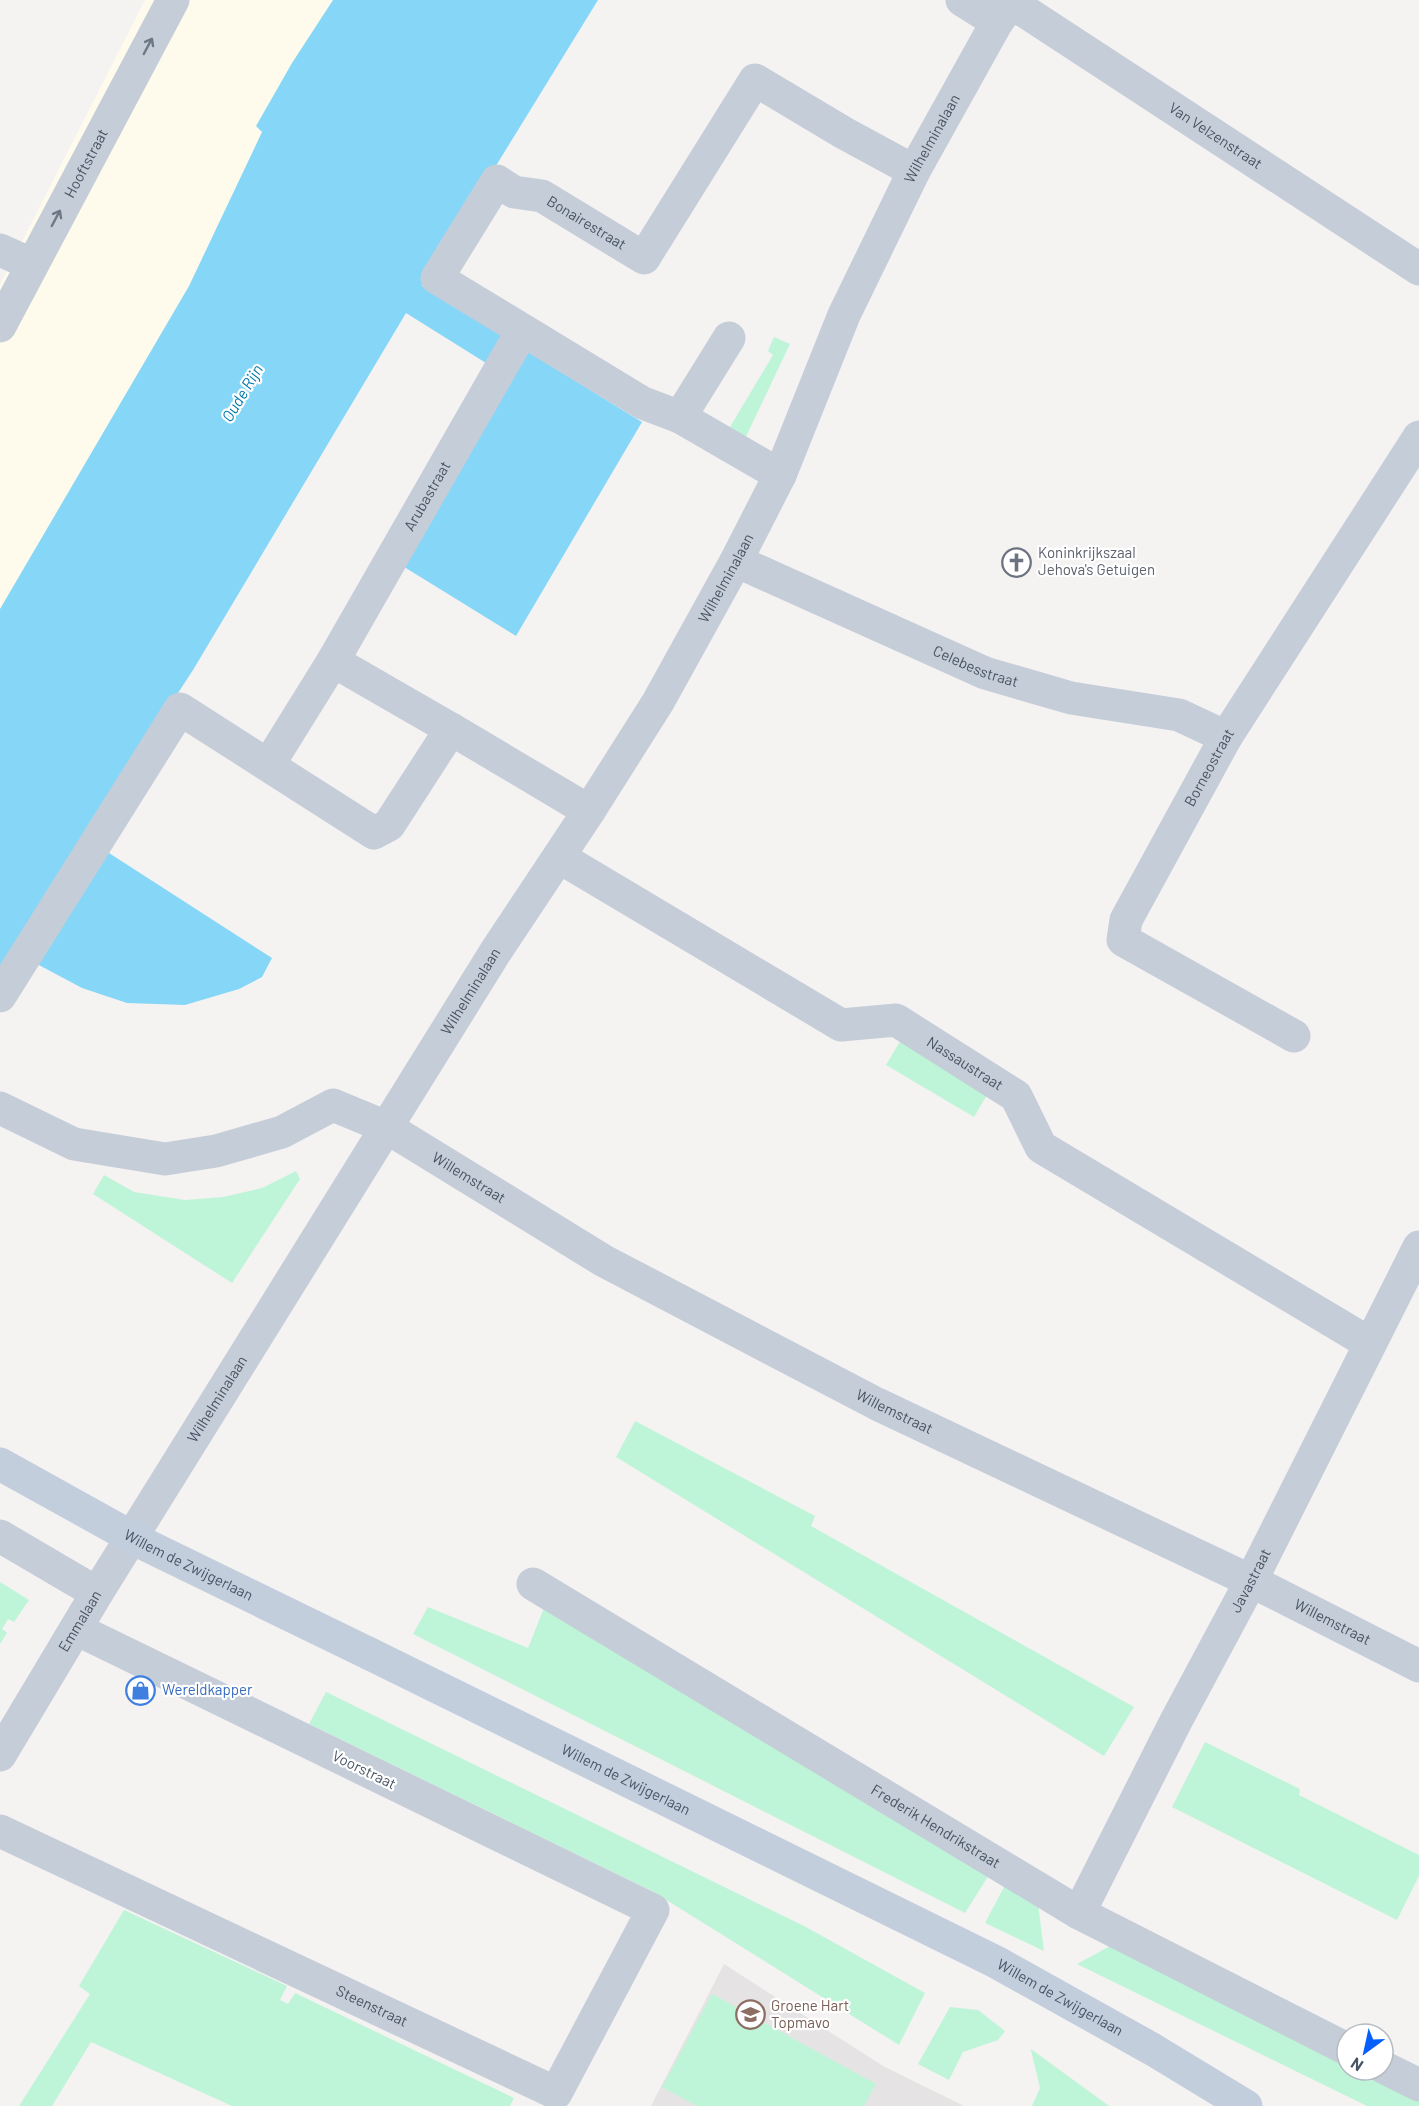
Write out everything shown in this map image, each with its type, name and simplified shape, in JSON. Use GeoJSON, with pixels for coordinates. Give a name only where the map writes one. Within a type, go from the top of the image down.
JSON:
{"type":"FeatureCollection","features":[{"type":"Feature","properties":{"kind":"street","name":"Hooftstraat"},"geometry":{"type":"LineString","coordinates":[[0,326],[173,0]]}},
{"type":"Feature","properties":{"kind":"street","name":"Van Velzenstraat"},"geometry":{"type":"LineString","coordinates":[[962,0],[1007,9],[1419,268]]}},
{"type":"Feature","properties":{"kind":"street","name":"Wilhelminalaan"},"geometry":{"type":"LineString","coordinates":[[162,1488],[496,951],[590,811],[658,702],[736,561],[780,475],[844,315],[914,171],[1007,9]]}},
{"type":"Feature","properties":{"kind":"street","name":"Bonairestraat"},"geometry":{"type":"LineString","coordinates":[[780,475],[680,417],[643,403],[437,278],[497,181],[514,192],[542,196],[644,258],[755,80],[844,134],[914,171]]}},
{"type":"Feature","properties":{"kind":"street"},"geometry":{"type":"LineString","coordinates":[[0,250],[31,264]]}},
{"type":"Feature","properties":{"kind":"street","name":"Arubastraat"},"geometry":{"type":"LineString","coordinates":[[269,764],[333,661],[495,383],[522,331]]}},
{"type":"Feature","properties":{"kind":"street"},"geometry":{"type":"LineString","coordinates":[[680,417],[729,338]]}},
{"type":"Feature","properties":{"kind":"street","name":"Borneostraat"},"geometry":{"type":"LineString","coordinates":[[1294,1036],[1123,940],[1126,920],[1226,737],[1419,437]]}},
{"type":"Feature","properties":{"kind":"street","name":"Celebesstraat"},"geometry":{"type":"LineString","coordinates":[[736,561],[985,673],[1071,698],[1179,715],[1226,737]]}},
{"type":"Feature","properties":{"kind":"street"},"geometry":{"type":"LineString","coordinates":[[333,661],[590,811]]}},
{"type":"Feature","properties":{"kind":"street"},"geometry":{"type":"LineString","coordinates":[[0,996],[180,709],[374,833],[389,825],[452,729]]}},
{"type":"Feature","properties":{"kind":"street","name":"Nassaustraat"},"geometry":{"type":"LineString","coordinates":[[559,857],[841,1025],[896,1020],[1016,1096],[1041,1148],[1369,1343]]}},
{"type":"Feature","properties":{"kind":"street"},"geometry":{"type":"LineString","coordinates":[[0,1108],[74,1144],[165,1159],[216,1151],[282,1132],[333,1105],[386,1127]]}},
{"type":"Feature","properties":{"kind":"street","name":"Willemstraat"},"geometry":{"type":"LineString","coordinates":[[386,1127],[604,1261],[904,1417],[1251,1581],[1419,1666]]}},
{"type":"Feature","properties":{"kind":"street","name":"Javastraat"},"geometry":{"type":"LineString","coordinates":[[1079,1913],[1176,1721],[1251,1581],[1419,1247]]}},
{"type":"Feature","properties":{"kind":"street","name":"Willem de Zwijgerlaan"},"geometry":{"type":"LineString","coordinates":[[0,1464],[144,1544],[996,1962],[1152,2049],[1246,2106]]}},
{"type":"Feature","properties":{"kind":"street","name":"Emmalaan"},"geometry":{"type":"LineString","coordinates":[[0,1755],[162,1488]]}},
{"type":"Feature","properties":{"kind":"street"},"geometry":{"type":"LineString","coordinates":[[0,1536],[97,1593]]}},
{"type":"Feature","properties":{"kind":"street","name":"Frederik Hendrikstraat"},"geometry":{"type":"LineString","coordinates":[[533,1584],[1079,1913],[1335,2043]]}},
{"type":"Feature","properties":{"kind":"street","name":"Voorstraat"},"geometry":{"type":"LineString","coordinates":[[76,1629],[653,1910]]}},
{"type":"Feature","properties":{"kind":"street","name":"Steenstraat"},"geometry":{"type":"LineString","coordinates":[[0,1831],[556,2093],[653,1910]]}},
{"type":"Feature","properties":{"kind":"street"},"geometry":{"type":"LineString","coordinates":[[1395,2073],[1419,2085]]}},
{"type":"Feature","properties":{"kind":"shaded area"},"geometry":{"type":"Polygon","coordinates":[[[145,0],[385,0],[0,639],[0,285],[145,0]]]}},
{"type":"Feature","properties":{"kind":"shaded area","name":"Groene Hart Topmavo"},"geometry":{"type":"Polygon","coordinates":[[[724,1964],[883,2066],[964,2106],[651,2106],[724,1964]]]}},
{"type":"Feature","properties":{"kind":"green space"},"geometry":{"type":"Polygon","coordinates":[[[774,337],[790,344],[743,443],[727,432],[773,355],[768,351],[774,337]]]}},
{"type":"Feature","properties":{"kind":"green space"},"geometry":{"type":"Polygon","coordinates":[[[902,1038],[990,1090],[974,1117],[886,1065],[902,1038]]]}},
{"type":"Feature","properties":{"kind":"green space"},"geometry":{"type":"Polygon","coordinates":[[[296,1171],[300,1179],[232,1283],[93,1194],[104,1175],[134,1192],[185,1200],[223,1197],[262,1188],[296,1171]]]}},
{"type":"Feature","properties":{"kind":"green space"},"geometry":{"type":"Polygon","coordinates":[[[635,1421],[815,1516],[811,1526],[1134,1707],[1104,1756],[616,1457],[635,1421]]]}},
{"type":"Feature","properties":{"kind":"green space"},"geometry":{"type":"Polygon","coordinates":[[[0,1582],[29,1600],[14,1622],[8,1619],[2,1629],[7,1633],[0,1644],[0,1582]]]}},
{"type":"Feature","properties":{"kind":"green space"},"geometry":{"type":"Polygon","coordinates":[[[428,1607],[528,1648],[544,1608],[989,1875],[965,1913],[413,1634],[428,1607]]]}},
{"type":"Feature","properties":{"kind":"green space"},"geometry":{"type":"Polygon","coordinates":[[[326,1692],[804,1926],[925,1993],[899,2045],[652,1891],[309,1724],[326,1692]]]}},
{"type":"Feature","properties":{"kind":"green space"},"geometry":{"type":"Polygon","coordinates":[[[1205,1742],[1300,1789],[1299,1795],[1419,1855],[1419,1876],[1397,1920],[1172,1807],[1205,1742]]]}},
{"type":"Feature","properties":{"kind":"green space"},"geometry":{"type":"Polygon","coordinates":[[[1005,1885],[1038,1904],[1044,1951],[985,1923],[1005,1885]]]}},
{"type":"Feature","properties":{"kind":"green space"},"geometry":{"type":"Polygon","coordinates":[[[124,1910],[287,1986],[280,2000],[288,2004],[295,1993],[514,2098],[510,2106],[232,2106],[91,2042],[52,2106],[19,2106],[90,1994],[79,1986],[124,1910]]]}},
{"type":"Feature","properties":{"kind":"green space"},"geometry":{"type":"Polygon","coordinates":[[[1112,1945],[1335,2059],[1335,2082],[1381,2082],[1419,2101],[1419,2106],[1367,2106],[1077,1964],[1112,1945]]]}},
{"type":"Feature","properties":{"kind":"green space","name":"Groene Hart Topmavo"},"geometry":{"type":"Polygon","coordinates":[[[712,1994],[876,2084],[864,2106],[697,2106],[662,2087],[712,1994]]]}},
{"type":"Feature","properties":{"kind":"green space"},"geometry":{"type":"Polygon","coordinates":[[[950,2007],[978,2010],[1005,2031],[998,2040],[963,2052],[949,2080],[918,2064],[950,2007]]]}},
{"type":"Feature","properties":{"kind":"green space"},"geometry":{"type":"Polygon","coordinates":[[[1031,2049],[1109,2106],[1032,2106],[1040,2088],[1031,2049]]]}},
{"type":"Feature","properties":{"kind":"water","name":"Oude Rijn"},"geometry":{"type":"Polygon","coordinates":[[[333,0],[598,0],[422,286],[642,422],[516,636],[401,565],[510,378],[406,313],[193,670],[118,785],[109,853],[272,958],[262,977],[239,989],[185,1005],[127,1003],[82,988],[37,964],[0,970],[0,609],[189,286],[262,132],[256,126],[292,63],[333,0]]]}},
{"type":"Feature","properties":{"kind":"place","name":"Koninkrijkszaal Jehova's Getuigen"},"geometry":{"type":"Point","coordinates":[1017,562]}},
{"type":"Feature","properties":{"kind":"place","name":"Wereldkapper"},"geometry":{"type":"Point","coordinates":[141,1690]}},
{"type":"Feature","properties":{"kind":"place","name":"Groene Hart Topmavo"},"geometry":{"type":"Point","coordinates":[750,2015]}}]}
